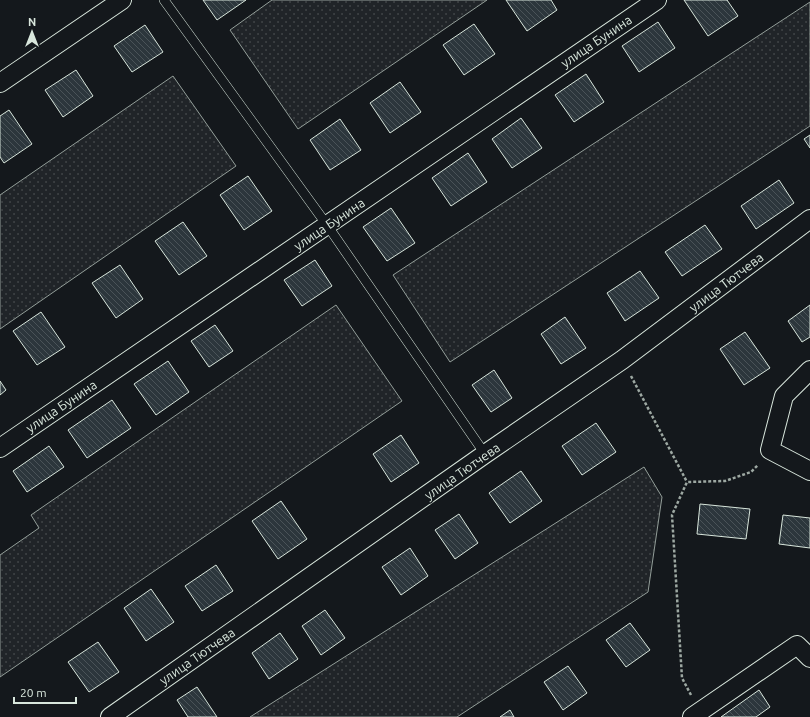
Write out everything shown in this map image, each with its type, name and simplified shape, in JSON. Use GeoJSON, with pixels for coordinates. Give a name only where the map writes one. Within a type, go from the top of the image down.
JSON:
{"type":"FeatureCollection","features":[{"type":"Feature","properties":{"kind":"street"},"geometry":{"type":"LineString","coordinates":[[0,83],[122,0]]}},
{"type":"Feature","properties":{"kind":"street","name":"улица Бунина"},"geometry":{"type":"LineString","coordinates":[[0,448],[657,0]]}},
{"type":"Feature","properties":{"kind":"street","name":"улица Тютчева"},"geometry":{"type":"LineString","coordinates":[[110,717],[485,454],[622,360],[810,219]]}},
{"type":"Feature","properties":{"kind":"street"},"geometry":{"type":"LineString","coordinates":[[810,370],[784,396],[770,450],[810,471]]}},
{"type":"Feature","properties":{"kind":"street"},"geometry":{"type":"LineString","coordinates":[[696,714],[796,645],[810,658]]}},
{"type":"Feature","properties":{"kind":"lane"},"geometry":{"type":"LineString","coordinates":[[164,0],[327,225],[485,454]]}},
{"type":"Feature","properties":{"kind":"path"},"geometry":{"type":"LineString","coordinates":[[622,360],[687,482]]}},
{"type":"Feature","properties":{"kind":"path"},"geometry":{"type":"LineString","coordinates":[[687,482],[725,480],[751,472],[770,450]]}},
{"type":"Feature","properties":{"kind":"path"},"geometry":{"type":"LineString","coordinates":[[687,482],[672,515],[682,678],[696,714]]}},
{"type":"Feature","properties":{"kind":"shaded area"},"geometry":{"type":"Polygon","coordinates":[[[272,0],[487,0],[298,129],[230,30],[272,0]]]}},
{"type":"Feature","properties":{"kind":"shaded area"},"geometry":{"type":"Polygon","coordinates":[[[810,2],[810,126],[450,362],[393,275],[810,2]]]}},
{"type":"Feature","properties":{"kind":"shaded area"},"geometry":{"type":"Polygon","coordinates":[[[173,76],[236,166],[0,329],[0,195],[173,76]]]}},
{"type":"Feature","properties":{"kind":"shaded area"},"geometry":{"type":"Polygon","coordinates":[[[336,305],[402,401],[0,677],[0,555],[39,528],[31,515],[336,305]]]}},
{"type":"Feature","properties":{"kind":"shaded area"},"geometry":{"type":"Polygon","coordinates":[[[644,467],[662,497],[648,592],[457,717],[250,717],[644,467]]]}},
{"type":"Feature","properties":{"kind":"building"},"geometry":{"type":"Polygon","coordinates":[[[203,0],[246,0],[217,20],[203,0]]]}},
{"type":"Feature","properties":{"kind":"building"},"geometry":{"type":"Polygon","coordinates":[[[506,0],[551,0],[557,10],[527,31],[506,0]]]}},
{"type":"Feature","properties":{"kind":"building"},"geometry":{"type":"Polygon","coordinates":[[[684,0],[727,0],[738,16],[708,36],[684,0]]]}},
{"type":"Feature","properties":{"kind":"building"},"geometry":{"type":"Polygon","coordinates":[[[658,22],[675,48],[639,72],[622,46],[658,22]]]}},
{"type":"Feature","properties":{"kind":"building"},"geometry":{"type":"Polygon","coordinates":[[[474,24],[495,54],[464,75],[443,45],[474,24]]]}},
{"type":"Feature","properties":{"kind":"building"},"geometry":{"type":"Polygon","coordinates":[[[145,25],[163,52],[132,72],[114,46],[145,25]]]}},
{"type":"Feature","properties":{"kind":"building"},"geometry":{"type":"Polygon","coordinates":[[[76,70],[93,96],[63,117],[45,90],[76,70]]]}},
{"type":"Feature","properties":{"kind":"building"},"geometry":{"type":"Polygon","coordinates":[[[586,74],[604,102],[574,122],[555,95],[586,74]]]}},
{"type":"Feature","properties":{"kind":"building"},"geometry":{"type":"Polygon","coordinates":[[[400,82],[421,112],[390,133],[370,103],[400,82]]]}},
{"type":"Feature","properties":{"kind":"building"},"geometry":{"type":"Polygon","coordinates":[[[9,110],[32,144],[4,163],[0,157],[0,116],[9,110]]]}},
{"type":"Feature","properties":{"kind":"building"},"geometry":{"type":"Polygon","coordinates":[[[521,118],[542,148],[512,168],[492,139],[521,118]]]}},
{"type":"Feature","properties":{"kind":"building"},"geometry":{"type":"Polygon","coordinates":[[[340,119],[361,150],[330,170],[310,140],[340,119]]]}},
{"type":"Feature","properties":{"kind":"building"},"geometry":{"type":"Polygon","coordinates":[[[810,135],[810,148],[804,139],[810,135]]]}},
{"type":"Feature","properties":{"kind":"building"},"geometry":{"type":"Polygon","coordinates":[[[468,153],[487,182],[451,206],[432,178],[468,153]]]}},
{"type":"Feature","properties":{"kind":"building"},"geometry":{"type":"Polygon","coordinates":[[[248,176],[272,211],[244,230],[220,195],[248,176]]]}},
{"type":"Feature","properties":{"kind":"building"},"geometry":{"type":"Polygon","coordinates":[[[779,180],[794,203],[756,229],[741,206],[779,180]]]}},
{"type":"Feature","properties":{"kind":"building"},"geometry":{"type":"Polygon","coordinates":[[[391,208],[415,243],[387,261],[363,227],[391,208]]]}},
{"type":"Feature","properties":{"kind":"building"},"geometry":{"type":"Polygon","coordinates":[[[183,222],[207,256],[179,275],[155,241],[183,222]]]}},
{"type":"Feature","properties":{"kind":"building"},"geometry":{"type":"Polygon","coordinates":[[[705,225],[722,249],[682,276],[665,252],[705,225]]]}},
{"type":"Feature","properties":{"kind":"building"},"geometry":{"type":"Polygon","coordinates":[[[315,260],[332,286],[302,306],[284,280],[315,260]]]}},
{"type":"Feature","properties":{"kind":"building"},"geometry":{"type":"Polygon","coordinates":[[[120,265],[143,299],[116,318],[92,283],[120,265]]]}},
{"type":"Feature","properties":{"kind":"building"},"geometry":{"type":"Polygon","coordinates":[[[640,271],[659,298],[625,321],[607,293],[640,271]]]}},
{"type":"Feature","properties":{"kind":"building"},"geometry":{"type":"Polygon","coordinates":[[[810,305],[810,337],[802,342],[788,321],[810,305]]]}},
{"type":"Feature","properties":{"kind":"building"},"geometry":{"type":"Polygon","coordinates":[[[41,312],[65,347],[37,365],[13,331],[41,312]]]}},
{"type":"Feature","properties":{"kind":"building"},"geometry":{"type":"Polygon","coordinates":[[[565,317],[586,348],[561,364],[541,334],[565,317]]]}},
{"type":"Feature","properties":{"kind":"building"},"geometry":{"type":"Polygon","coordinates":[[[215,325],[233,351],[209,367],[191,341],[215,325]]]}},
{"type":"Feature","properties":{"kind":"building"},"geometry":{"type":"Polygon","coordinates":[[[745,332],[770,368],[744,385],[720,349],[745,332]]]}},
{"type":"Feature","properties":{"kind":"building"},"geometry":{"type":"Polygon","coordinates":[[[168,361],[189,392],[156,415],[134,384],[168,361]]]}},
{"type":"Feature","properties":{"kind":"building"},"geometry":{"type":"Polygon","coordinates":[[[494,370],[512,398],[491,412],[472,385],[494,370]]]}},
{"type":"Feature","properties":{"kind":"building"},"geometry":{"type":"Polygon","coordinates":[[[0,381],[6,390],[0,395],[0,381]]]}},
{"type":"Feature","properties":{"kind":"building"},"geometry":{"type":"Polygon","coordinates":[[[112,400],[131,428],[87,458],[68,430],[112,400]]]}},
{"type":"Feature","properties":{"kind":"building"},"geometry":{"type":"Polygon","coordinates":[[[596,423],[616,452],[582,475],[562,446],[596,423]]]}},
{"type":"Feature","properties":{"kind":"building"},"geometry":{"type":"Polygon","coordinates":[[[401,435],[419,463],[391,482],[373,454],[401,435]]]}},
{"type":"Feature","properties":{"kind":"building"},"geometry":{"type":"Polygon","coordinates":[[[49,446],[64,467],[27,492],[13,471],[49,446]]]}},
{"type":"Feature","properties":{"kind":"building"},"geometry":{"type":"Polygon","coordinates":[[[521,471],[542,501],[510,523],[489,493],[521,471]]]}},
{"type":"Feature","properties":{"kind":"building"},"geometry":{"type":"Polygon","coordinates":[[[281,501],[307,539],[278,559],[252,521],[281,501]]]}},
{"type":"Feature","properties":{"kind":"building"},"geometry":{"type":"Polygon","coordinates":[[[700,504],[750,509],[746,539],[697,534],[700,504]]]}},
{"type":"Feature","properties":{"kind":"building"},"geometry":{"type":"Polygon","coordinates":[[[459,514],[478,543],[455,559],[435,530],[459,514]]]}},
{"type":"Feature","properties":{"kind":"building"},"geometry":{"type":"Polygon","coordinates":[[[783,515],[810,518],[810,548],[779,544],[783,515]]]}},
{"type":"Feature","properties":{"kind":"building"},"geometry":{"type":"Polygon","coordinates":[[[410,548],[428,576],[401,595],[382,567],[410,548]]]}},
{"type":"Feature","properties":{"kind":"building"},"geometry":{"type":"Polygon","coordinates":[[[216,565],[233,591],[202,611],[185,586],[216,565]]]}},
{"type":"Feature","properties":{"kind":"building"},"geometry":{"type":"Polygon","coordinates":[[[151,589],[174,622],[146,641],[124,608],[151,589]]]}},
{"type":"Feature","properties":{"kind":"building"},"geometry":{"type":"Polygon","coordinates":[[[325,610],[345,638],[321,655],[302,626],[325,610]]]}},
{"type":"Feature","properties":{"kind":"building"},"geometry":{"type":"Polygon","coordinates":[[[630,623],[650,650],[626,667],[606,640],[630,623]]]}},
{"type":"Feature","properties":{"kind":"building"},"geometry":{"type":"Polygon","coordinates":[[[280,633],[298,659],[269,679],[252,653],[280,633]]]}},
{"type":"Feature","properties":{"kind":"building"},"geometry":{"type":"Polygon","coordinates":[[[98,642],[119,672],[89,692],[68,662],[98,642]]]}},
{"type":"Feature","properties":{"kind":"building"},"geometry":{"type":"Polygon","coordinates":[[[568,666],[587,693],[563,710],[544,682],[568,666]]]}},
{"type":"Feature","properties":{"kind":"building"},"geometry":{"type":"Polygon","coordinates":[[[197,687],[217,717],[188,717],[177,700],[197,687]]]}},
{"type":"Feature","properties":{"kind":"building"},"geometry":{"type":"Polygon","coordinates":[[[759,690],[770,707],[756,717],[721,717],[759,690]]]}},
{"type":"Feature","properties":{"kind":"building"},"geometry":{"type":"Polygon","coordinates":[[[510,710],[514,717],[500,717],[510,710]]]}}]}
